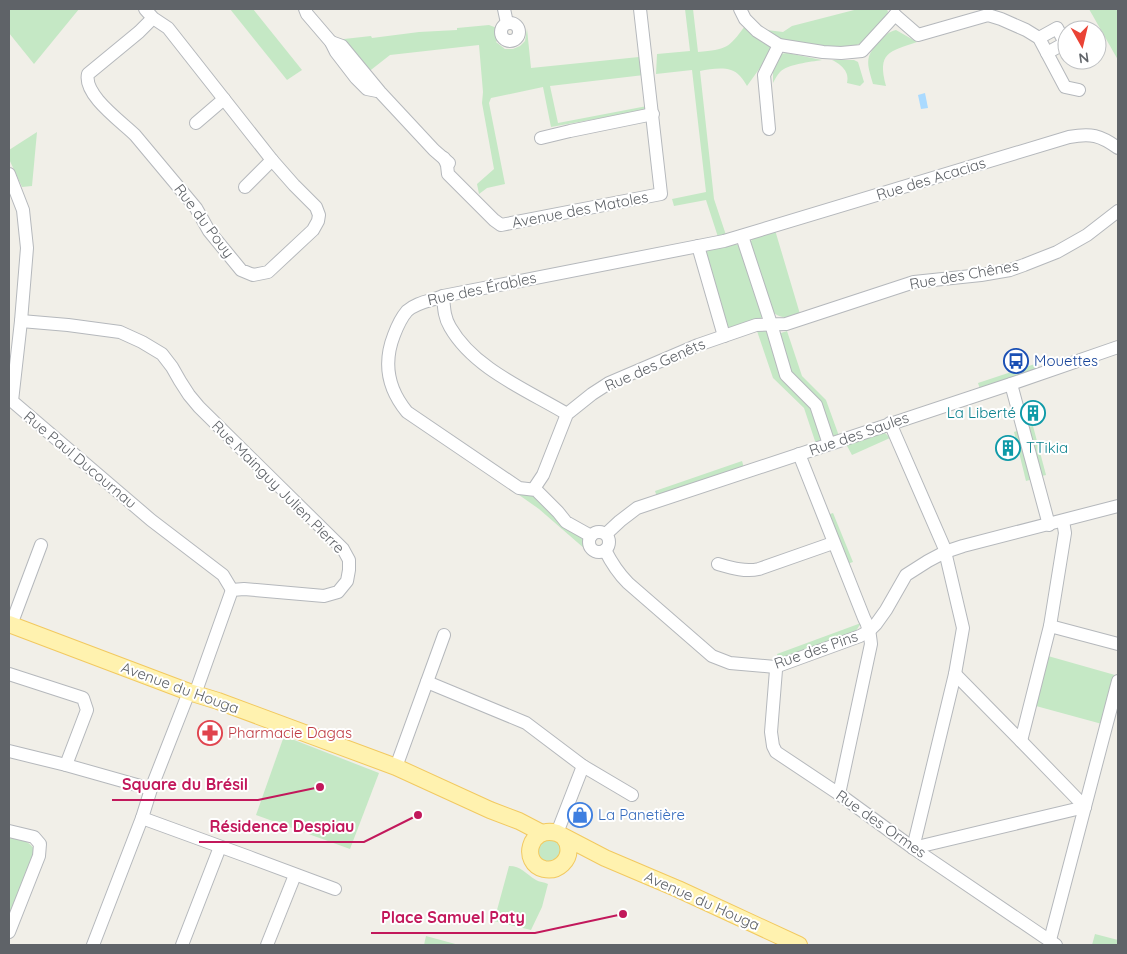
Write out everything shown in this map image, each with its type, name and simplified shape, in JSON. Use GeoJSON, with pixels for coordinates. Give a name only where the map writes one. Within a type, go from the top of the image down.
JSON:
{"type":"FeatureCollection","features":[{"type":"Feature","properties":{"kind":"main road","name":"Avenue du Houga"},"geometry":{"type":"LineString","coordinates":[[10,625],[396,767],[490,810],[514,827],[548,836],[605,858],[678,889],[799,945]]}},
{"type":"Feature","properties":{"kind":"main road"},"geometry":{"type":"LineString","coordinates":[[548,836],[568,845],[567,858],[564,863],[552,870],[540,868],[532,859],[530,854],[531,846],[548,836]]}},
{"type":"Feature","properties":{"kind":"main road","name":"Avenue du Houga"},"geometry":{"type":"LineString","coordinates":[[567,858],[605,858]]}},
{"type":"Feature","properties":{"kind":"street","name":"Avenue des Matoles"},"geometry":{"type":"LineString","coordinates":[[305,9],[356,78],[367,89],[380,92],[434,150],[444,158],[448,174],[501,225],[661,194],[640,9]]}},
{"type":"Feature","properties":{"kind":"street"},"geometry":{"type":"LineString","coordinates":[[504,9],[507,22]]}},
{"type":"Feature","properties":{"kind":"street"},"geometry":{"type":"LineString","coordinates":[[740,9],[745,19],[757,31],[779,45],[840,53],[862,52],[894,12],[918,35],[988,15],[1026,30],[1039,38],[1066,87],[1079,90]]}},
{"type":"Feature","properties":{"kind":"street","name":"Rue du Pouy"},"geometry":{"type":"LineString","coordinates":[[149,14],[168,28],[272,160],[316,207],[318,221],[313,230],[268,272],[253,275],[241,270],[209,232],[196,208],[135,136],[92,93],[87,80],[88,74],[138,32],[149,14]]}},
{"type":"Feature","properties":{"kind":"street"},"geometry":{"type":"LineString","coordinates":[[1039,38],[1057,28],[1065,43],[1047,53]]}},
{"type":"Feature","properties":{"kind":"street"},"geometry":{"type":"LineString","coordinates":[[769,129],[764,75],[779,45]]}},
{"type":"Feature","properties":{"kind":"street"},"geometry":{"type":"LineString","coordinates":[[196,123],[224,99]]}},
{"type":"Feature","properties":{"kind":"street"},"geometry":{"type":"LineString","coordinates":[[540,138],[653,114]]}},
{"type":"Feature","properties":{"kind":"street","name":"Rue des Acacias"},"geometry":{"type":"LineString","coordinates":[[742,236],[1069,137],[1093,135],[1103,138],[1118,148]]}},
{"type":"Feature","properties":{"kind":"street"},"geometry":{"type":"LineString","coordinates":[[245,187],[272,160]]}},
{"type":"Feature","properties":{"kind":"street","name":"Rue Paul Ducournau"},"geometry":{"type":"LineString","coordinates":[[9,174],[23,210],[27,248],[21,321],[10,400],[151,520],[222,575],[232,590]]}},
{"type":"Feature","properties":{"kind":"street","name":"Rue des Chênes"},"geometry":{"type":"LineString","coordinates":[[771,324],[786,324],[914,282],[1010,270],[1057,252],[1087,234],[1118,211]]}},
{"type":"Feature","properties":{"kind":"street"},"geometry":{"type":"LineString","coordinates":[[742,236],[786,375],[816,405],[829,444]]}},
{"type":"Feature","properties":{"kind":"street","name":"Rue des Érables"},"geometry":{"type":"LineString","coordinates":[[591,536],[566,522],[536,490],[519,488],[407,412],[398,401],[387,364],[389,346],[399,321],[408,311],[421,302],[443,296],[742,236]]}},
{"type":"Feature","properties":{"kind":"street"},"geometry":{"type":"LineString","coordinates":[[698,246],[724,336]]}},
{"type":"Feature","properties":{"kind":"street"},"geometry":{"type":"LineString","coordinates":[[443,296],[444,313],[449,326],[469,352],[492,371],[567,414]]}},
{"type":"Feature","properties":{"kind":"street","name":"Rue Mainguy Julien Pierre"},"geometry":{"type":"LineString","coordinates":[[21,321],[120,332],[162,354],[199,407],[343,549],[349,560],[350,570],[347,582],[338,592],[324,596],[244,589],[232,590]]}},
{"type":"Feature","properties":{"kind":"street","name":"Rue des Genêts"},"geometry":{"type":"LineString","coordinates":[[536,490],[535,486],[543,475],[567,414],[608,382],[698,345],[756,325],[771,324]]}},
{"type":"Feature","properties":{"kind":"street","name":"Rue des Saules"},"geometry":{"type":"LineString","coordinates":[[606,534],[637,508],[1118,347]]}},
{"type":"Feature","properties":{"kind":"street"},"geometry":{"type":"LineString","coordinates":[[1011,384],[1049,525]]}},
{"type":"Feature","properties":{"kind":"street"},"geometry":{"type":"LineString","coordinates":[[890,423],[946,552],[964,628],[955,674],[913,848],[1085,807]]}},
{"type":"Feature","properties":{"kind":"street"},"geometry":{"type":"LineString","coordinates":[[799,454],[868,624],[871,644],[839,794]]}},
{"type":"Feature","properties":{"kind":"street","name":"Rue des Pins"},"geometry":{"type":"LineString","coordinates":[[605,550],[616,569],[628,583],[712,656],[730,663],[775,667],[869,631],[886,610],[906,575],[946,552],[1118,506]]}},
{"type":"Feature","properties":{"kind":"street"},"geometry":{"type":"LineString","coordinates":[[1022,741],[1050,626],[1065,533],[1063,521]]}},
{"type":"Feature","properties":{"kind":"street"},"geometry":{"type":"LineString","coordinates":[[597,532],[606,534],[609,542],[605,550],[599,552],[591,547],[589,541],[591,536],[597,532]]}},
{"type":"Feature","properties":{"kind":"street"},"geometry":{"type":"LineString","coordinates":[[718,564],[750,571],[834,543]]}},
{"type":"Feature","properties":{"kind":"street"},"geometry":{"type":"LineString","coordinates":[[10,625],[41,545]]}},
{"type":"Feature","properties":{"kind":"street"},"geometry":{"type":"LineString","coordinates":[[93,945],[142,818],[151,789],[192,693],[232,590]]}},
{"type":"Feature","properties":{"kind":"street"},"geometry":{"type":"LineString","coordinates":[[1050,626],[1118,644]]}},
{"type":"Feature","properties":{"kind":"street"},"geometry":{"type":"LineString","coordinates":[[396,767],[444,635]]}},
{"type":"Feature","properties":{"kind":"street","name":"Rue des Ormes"},"geometry":{"type":"LineString","coordinates":[[775,667],[771,732],[776,752],[1053,943]]}},
{"type":"Feature","properties":{"kind":"street"},"geometry":{"type":"LineString","coordinates":[[9,674],[83,698],[87,710],[66,765]]}},
{"type":"Feature","properties":{"kind":"street"},"geometry":{"type":"LineString","coordinates":[[955,674],[1085,807]]}},
{"type":"Feature","properties":{"kind":"street"},"geometry":{"type":"LineString","coordinates":[[1053,943],[1085,807],[1118,681]]}},
{"type":"Feature","properties":{"kind":"street"},"geometry":{"type":"LineString","coordinates":[[427,682],[526,723],[583,766],[632,795]]}},
{"type":"Feature","properties":{"kind":"street"},"geometry":{"type":"LineString","coordinates":[[9,751],[151,789]]}},
{"type":"Feature","properties":{"kind":"street"},"geometry":{"type":"LineString","coordinates":[[548,836],[583,766]]}},
{"type":"Feature","properties":{"kind":"street"},"geometry":{"type":"LineString","coordinates":[[142,818],[249,856],[335,890]]}},
{"type":"Feature","properties":{"kind":"street"},"geometry":{"type":"LineString","coordinates":[[9,831],[34,837],[40,844],[39,856],[10,926]]}},
{"type":"Feature","properties":{"kind":"street"},"geometry":{"type":"LineString","coordinates":[[182,945],[220,847]]}},
{"type":"Feature","properties":{"kind":"street"},"geometry":{"type":"LineString","coordinates":[[267,945],[294,874]]}},
{"type":"Feature","properties":{"kind":"green space"},"geometry":{"type":"Polygon","coordinates":[[[9,9],[79,9],[34,64],[9,33],[9,9]]]}},
{"type":"Feature","properties":{"kind":"green space"},"geometry":{"type":"Polygon","coordinates":[[[230,9],[253,9],[302,70],[287,80],[230,9]]]}},
{"type":"Feature","properties":{"kind":"green space"},"geometry":{"type":"Polygon","coordinates":[[[685,9],[693,9],[698,52],[721,49],[730,44],[745,26],[770,45],[772,51],[747,86],[740,76],[731,70],[710,69],[700,71],[714,199],[726,235],[718,237],[706,200],[674,206],[672,199],[706,192],[692,70],[656,74],[657,54],[690,51],[685,9]]]}},
{"type":"Feature","properties":{"kind":"green space"},"geometry":{"type":"Polygon","coordinates":[[[858,9],[887,9],[888,12],[884,20],[863,42],[851,48],[835,48],[785,41],[767,33],[767,30],[783,32],[792,26],[858,9]]]}},
{"type":"Feature","properties":{"kind":"green space"},"geometry":{"type":"Polygon","coordinates":[[[1089,9],[1118,9],[1118,60],[1107,41],[1107,20],[1095,20],[1089,9]]]}},
{"type":"Feature","properties":{"kind":"green space"},"geometry":{"type":"Polygon","coordinates":[[[489,25],[497,28],[498,40],[496,42],[505,49],[513,49],[520,46],[525,41],[527,29],[531,68],[639,57],[644,75],[550,86],[558,123],[647,106],[646,110],[551,127],[543,87],[491,98],[489,103],[505,184],[487,188],[479,194],[477,184],[494,169],[482,103],[483,92],[479,45],[390,55],[367,73],[340,42],[344,39],[457,30],[457,28],[489,25]]]}},
{"type":"Feature","properties":{"kind":"green space"},"geometry":{"type":"Polygon","coordinates":[[[896,30],[917,42],[899,48],[888,55],[884,60],[883,66],[886,86],[873,84],[868,65],[869,56],[884,37],[896,30]]]}},
{"type":"Feature","properties":{"kind":"green space"},"geometry":{"type":"Polygon","coordinates":[[[787,53],[822,60],[788,67],[780,72],[773,83],[773,68],[780,54],[787,53]]]}},
{"type":"Feature","properties":{"kind":"green space"},"geometry":{"type":"Polygon","coordinates":[[[832,60],[854,60],[858,62],[864,82],[860,86],[847,83],[846,72],[839,64],[832,60]]]}},
{"type":"Feature","properties":{"kind":"green space"},"geometry":{"type":"Polygon","coordinates":[[[37,132],[32,186],[22,187],[9,159],[9,150],[37,132]]]}},
{"type":"Feature","properties":{"kind":"green space"},"geometry":{"type":"Polygon","coordinates":[[[775,230],[800,314],[790,317],[780,317],[774,313],[750,243],[754,236],[775,230]]]}},
{"type":"Feature","properties":{"kind":"green space"},"geometry":{"type":"Polygon","coordinates":[[[732,243],[742,249],[763,316],[760,319],[728,330],[705,250],[732,243]]]}},
{"type":"Feature","properties":{"kind":"green space"},"geometry":{"type":"Polygon","coordinates":[[[764,330],[769,333],[808,403],[821,437],[820,441],[816,444],[804,408],[773,378],[757,331],[764,330]]]}},
{"type":"Feature","properties":{"kind":"green space"},"geometry":{"type":"Polygon","coordinates":[[[787,331],[802,376],[826,400],[839,436],[834,437],[831,435],[792,373],[779,337],[781,333],[787,331]]]}},
{"type":"Feature","properties":{"kind":"green space"},"geometry":{"type":"Polygon","coordinates":[[[1035,364],[1036,369],[980,389],[978,383],[1035,364]]]}},
{"type":"Feature","properties":{"kind":"green space"},"geometry":{"type":"Polygon","coordinates":[[[1033,426],[1046,475],[1042,476],[1028,427],[1033,426]]]}},
{"type":"Feature","properties":{"kind":"green space"},"geometry":{"type":"Polygon","coordinates":[[[1019,430],[1033,479],[1026,481],[1014,432],[1019,430]]]}},
{"type":"Feature","properties":{"kind":"green space"},"geometry":{"type":"Polygon","coordinates":[[[879,431],[885,433],[890,438],[852,455],[846,444],[879,431]]]}},
{"type":"Feature","properties":{"kind":"green space"},"geometry":{"type":"Polygon","coordinates":[[[742,461],[744,468],[657,497],[655,491],[742,461]]]}},
{"type":"Feature","properties":{"kind":"green space"},"geometry":{"type":"Polygon","coordinates":[[[512,490],[536,494],[586,540],[585,549],[539,509],[512,490]]]}},
{"type":"Feature","properties":{"kind":"green space"},"geometry":{"type":"Polygon","coordinates":[[[833,513],[853,562],[847,564],[827,515],[833,513]]]}},
{"type":"Feature","properties":{"kind":"green space"},"geometry":{"type":"Polygon","coordinates":[[[861,623],[854,634],[779,660],[777,654],[861,623]]]}},
{"type":"Feature","properties":{"kind":"green space"},"geometry":{"type":"Polygon","coordinates":[[[1048,656],[1115,675],[1102,724],[1036,706],[1048,656]]]}},
{"type":"Feature","properties":{"kind":"green space"},"geometry":{"type":"Polygon","coordinates":[[[284,736],[379,773],[350,849],[256,815],[284,736]]]}},
{"type":"Feature","properties":{"kind":"green space"},"geometry":{"type":"Polygon","coordinates":[[[545,835],[565,845],[560,860],[549,863],[538,857],[536,843],[545,835]]]}},
{"type":"Feature","properties":{"kind":"green space"},"geometry":{"type":"Polygon","coordinates":[[[9,837],[27,842],[35,851],[12,911],[9,913],[9,837]]]}},
{"type":"Feature","properties":{"kind":"green space"},"geometry":{"type":"Polygon","coordinates":[[[509,866],[520,869],[537,881],[548,884],[542,907],[531,930],[494,921],[509,866]]]}},
{"type":"Feature","properties":{"kind":"green space"},"geometry":{"type":"Polygon","coordinates":[[[1095,934],[1118,940],[1118,945],[1092,945],[1095,934]]]}},
{"type":"Feature","properties":{"kind":"green space"},"geometry":{"type":"Polygon","coordinates":[[[426,936],[459,945],[424,945],[426,936]]]}},
{"type":"Feature","properties":{"kind":"water"},"geometry":{"type":"Polygon","coordinates":[[[925,93],[928,108],[921,109],[918,95],[925,93]]]}},
{"type":"Feature","properties":{"kind":"place","name":"Mouettes"},"geometry":{"type":"Point","coordinates":[1016,361]}},
{"type":"Feature","properties":{"kind":"place","name":"La Liberté"},"geometry":{"type":"Point","coordinates":[1033,413]}},
{"type":"Feature","properties":{"kind":"place","name":"TTikia"},"geometry":{"type":"Point","coordinates":[1008,448]}},
{"type":"Feature","properties":{"kind":"place","name":"Pharmacie Dagas"},"geometry":{"type":"Point","coordinates":[210,733]}},
{"type":"Feature","properties":{"kind":"place","name":"Square du Brésil"},"geometry":{"type":"Point","coordinates":[320,787]}},
{"type":"Feature","properties":{"kind":"place","name":"Résidence Despiau"},"geometry":{"type":"Point","coordinates":[418,815]}},
{"type":"Feature","properties":{"kind":"place","name":"La Panetière"},"geometry":{"type":"Point","coordinates":[580,815]}},
{"type":"Feature","properties":{"kind":"place","name":"Place Samuel Paty"},"geometry":{"type":"Point","coordinates":[623,914]}}]}
